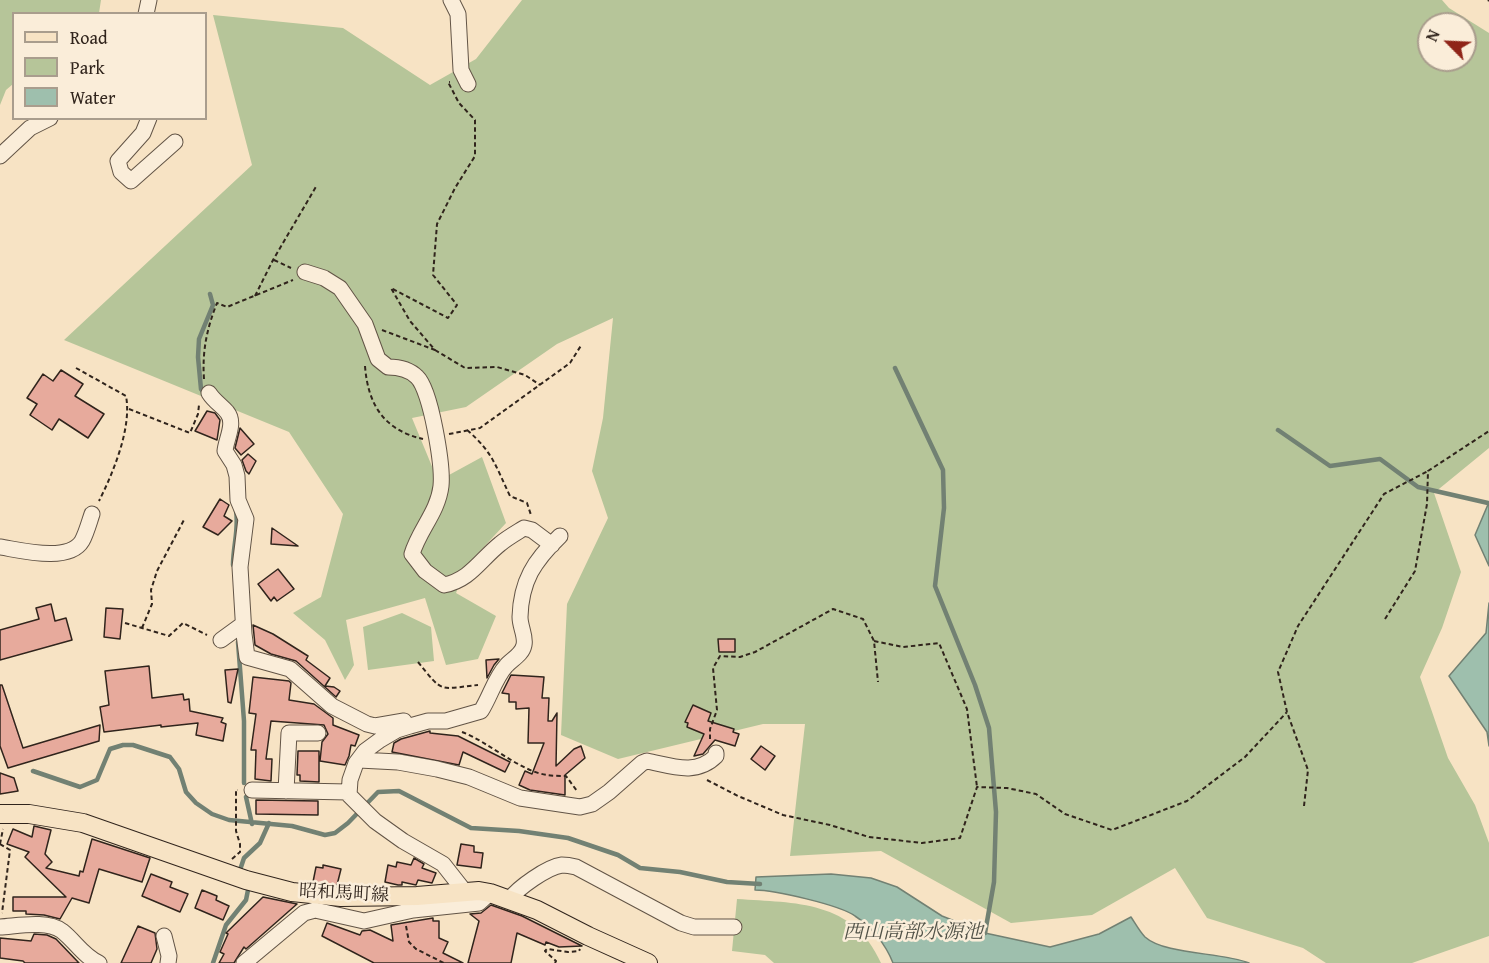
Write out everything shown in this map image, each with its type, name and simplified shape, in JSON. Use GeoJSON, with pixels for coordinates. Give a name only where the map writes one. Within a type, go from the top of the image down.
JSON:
{"type":"FeatureCollection","features":[{"type":"Feature","properties":{"kind":"main road","name":"昭和馬町線"},"geometry":{"type":"LineString","coordinates":[[0,814],[29,814],[83,823],[246,880],[292,892],[341,897],[490,892],[537,910],[648,963]]}},
{"type":"Feature","properties":{"kind":"street"},"geometry":{"type":"LineString","coordinates":[[451,0],[458,14],[461,70],[468,84]]}},
{"type":"Feature","properties":{"kind":"street"},"geometry":{"type":"LineString","coordinates":[[0,156],[30,128],[46,120]]}},
{"type":"Feature","properties":{"kind":"street"},"geometry":{"type":"LineString","coordinates":[[148,120],[143,133],[118,161],[121,172],[131,181],[175,142]]}},
{"type":"Feature","properties":{"kind":"street"},"geometry":{"type":"LineString","coordinates":[[204,396],[228,412],[230,419],[230,432],[225,451],[234,465],[238,500],[246,519],[240,567],[247,657],[290,669],[320,697],[340,710],[375,726],[414,719],[446,721],[482,711],[507,665],[524,648],[525,641],[520,621],[521,599],[525,584],[542,554],[556,541],[524,528],[501,543],[469,575],[450,584],[444,585],[424,571],[412,554],[417,539],[434,511],[441,486],[427,394],[418,378],[400,367],[388,367],[378,359],[365,324],[340,288],[324,278],[307,273]]}},
{"type":"Feature","properties":{"kind":"street"},"geometry":{"type":"LineString","coordinates":[[0,547],[46,554],[65,553],[81,544],[92,514]]}},
{"type":"Feature","properties":{"kind":"street"},"geometry":{"type":"LineString","coordinates":[[225,636],[243,624]]}},
{"type":"Feature","properties":{"kind":"street"},"geometry":{"type":"LineString","coordinates":[[428,721],[397,730],[365,750],[350,780],[348,792],[363,809],[403,841],[443,864],[465,892]]}},
{"type":"Feature","properties":{"kind":"street"},"geometry":{"type":"LineString","coordinates":[[286,791],[289,733],[318,733]]}},
{"type":"Feature","properties":{"kind":"street"},"geometry":{"type":"LineString","coordinates":[[359,759],[398,762],[437,769],[469,777],[528,800],[570,806],[587,805],[609,792],[647,761],[688,770],[710,763],[716,753]]}},
{"type":"Feature","properties":{"kind":"street"},"geometry":{"type":"LineString","coordinates":[[252,790],[348,792]]}},
{"type":"Feature","properties":{"kind":"street"},"geometry":{"type":"LineString","coordinates":[[510,899],[515,891],[552,868],[563,865],[576,867],[681,923],[694,927],[734,927]]}},
{"type":"Feature","properties":{"kind":"street"},"geometry":{"type":"LineString","coordinates":[[244,963],[304,913],[315,910],[364,921],[404,911],[479,903],[490,892]]}},
{"type":"Feature","properties":{"kind":"street"},"geometry":{"type":"LineString","coordinates":[[1,921],[50,926],[62,931],[92,960],[99,963]]}},
{"type":"Feature","properties":{"kind":"street"},"geometry":{"type":"LineString","coordinates":[[164,936],[169,956],[168,963]]}},
{"type":"Feature","properties":{"kind":"path"},"geometry":{"type":"LineString","coordinates":[[435,350],[410,321],[391,288],[448,318],[457,305],[433,275],[437,224],[474,156],[475,120]]}},
{"type":"Feature","properties":{"kind":"path"},"geometry":{"type":"LineString","coordinates":[[255,296],[273,260],[317,185]]}},
{"type":"Feature","properties":{"kind":"path"},"geometry":{"type":"LineString","coordinates":[[273,260],[307,273]]}},
{"type":"Feature","properties":{"kind":"path"},"geometry":{"type":"LineString","coordinates":[[129,409],[190,433],[204,396],[202,363],[207,327],[218,303],[227,307],[307,273]]}},
{"type":"Feature","properties":{"kind":"path"},"geometry":{"type":"LineString","coordinates":[[365,324],[435,350],[465,368],[497,367],[525,375],[540,386]]}},
{"type":"Feature","properties":{"kind":"path"},"geometry":{"type":"LineString","coordinates":[[365,362],[366,385],[372,402],[383,417],[398,431],[422,439],[480,428],[570,363],[582,344]]}},
{"type":"Feature","properties":{"kind":"path"},"geometry":{"type":"LineString","coordinates":[[76,368],[126,396],[129,409],[127,425],[115,461],[104,491],[92,514]]}},
{"type":"Feature","properties":{"kind":"path"},"geometry":{"type":"LineString","coordinates":[[467,430],[493,457],[510,496],[527,503],[533,520]]}},
{"type":"Feature","properties":{"kind":"path"},"geometry":{"type":"LineString","coordinates":[[1304,806],[1308,770],[1287,712],[1278,672],[1298,626],[1358,530],[1384,494],[1428,471],[1489,431]]}},
{"type":"Feature","properties":{"kind":"path"},"geometry":{"type":"LineString","coordinates":[[1384,619],[1415,570],[1427,504],[1428,471]]}},
{"type":"Feature","properties":{"kind":"path"},"geometry":{"type":"LineString","coordinates":[[142,628],[152,604],[150,590],[157,571],[185,518]]}},
{"type":"Feature","properties":{"kind":"path"},"geometry":{"type":"LineString","coordinates":[[716,753],[709,735],[717,710],[713,669],[720,656],[740,657],[755,652],[833,609],[863,619],[874,641],[878,682]]}},
{"type":"Feature","properties":{"kind":"path"},"geometry":{"type":"LineString","coordinates":[[125,624],[169,636],[183,623],[225,636]]}},
{"type":"Feature","properties":{"kind":"path"},"geometry":{"type":"LineString","coordinates":[[688,770],[738,796],[783,815],[830,825],[869,837],[922,843],[960,838],[977,786],[967,709],[939,643],[903,647],[874,641]]}},
{"type":"Feature","properties":{"kind":"path"},"geometry":{"type":"LineString","coordinates":[[418,662],[437,686],[449,689],[496,683]]}},
{"type":"Feature","properties":{"kind":"path"},"geometry":{"type":"LineString","coordinates":[[977,786],[1007,788],[1036,794],[1065,814],[1112,830],[1187,801],[1245,757],[1287,712]]}},
{"type":"Feature","properties":{"kind":"path"},"geometry":{"type":"LineString","coordinates":[[446,721],[453,728],[475,736],[525,766],[545,775],[566,776],[587,805]]}},
{"type":"Feature","properties":{"kind":"path"},"geometry":{"type":"LineString","coordinates":[[228,864],[240,852],[235,814]]}},
{"type":"Feature","properties":{"kind":"path"},"geometry":{"type":"LineString","coordinates":[[0,844],[10,850],[1,921]]}},
{"type":"Feature","properties":{"kind":"path"},"geometry":{"type":"LineString","coordinates":[[404,911],[409,942],[416,949],[444,963]]}},
{"type":"Feature","properties":{"kind":"path"},"geometry":{"type":"LineString","coordinates":[[555,963],[556,961],[545,951],[547,949],[579,951],[588,936]]}},
{"type":"Feature","properties":{"kind":"green space"},"geometry":{"type":"Polygon","coordinates":[[[0,0],[101,0],[99,12],[12,12],[12,85],[6,90],[0,105],[0,0]]]}},
{"type":"Feature","properties":{"kind":"green space"},"geometry":{"type":"Polygon","coordinates":[[[522,0],[1442,0],[1455,12],[1417,12],[1417,72],[1477,72],[1477,26],[1489,33],[1489,448],[1434,493],[1461,572],[1442,628],[1420,677],[1448,758],[1475,805],[1489,843],[1489,936],[1412,963],[1326,963],[1303,948],[1207,918],[1175,868],[1092,915],[1011,923],[881,851],[790,856],[805,724],[763,724],[618,759],[561,735],[567,604],[608,518],[592,471],[603,418],[613,318],[557,344],[466,407],[412,418],[438,481],[482,457],[506,523],[468,564],[456,593],[496,616],[478,659],[446,665],[425,598],[346,620],[354,665],[345,680],[325,640],[293,613],[321,597],[343,514],[289,432],[64,340],[252,165],[213,15],[343,28],[430,85],[476,59],[522,0]]]}},
{"type":"Feature","properties":{"kind":"green space"},"geometry":{"type":"Polygon","coordinates":[[[402,613],[431,627],[434,661],[368,670],[363,627],[402,613]]]}},
{"type":"Feature","properties":{"kind":"green space"},"geometry":{"type":"Polygon","coordinates":[[[737,899],[801,904],[839,916],[855,927],[869,942],[881,963],[774,963],[765,955],[732,951],[737,899]]]}},
{"type":"Feature","properties":{"kind":"water"},"geometry":{"type":"Polygon","coordinates":[[[1489,502],[1489,566],[1475,535],[1489,502]]]}},
{"type":"Feature","properties":{"kind":"water"},"geometry":{"type":"Polygon","coordinates":[[[1489,603],[1489,746],[1487,732],[1449,676],[1486,633],[1489,603]]]}},
{"type":"Feature","properties":{"kind":"water","name":"西山高部水源池"},"geometry":{"type":"Polygon","coordinates":[[[831,874],[871,878],[897,887],[942,916],[985,933],[1050,947],[1099,934],[1131,917],[1143,935],[1154,943],[1249,963],[893,963],[873,931],[855,916],[836,907],[806,899],[755,890],[756,877],[831,874]]]}},
{"type":"Feature","properties":{"kind":"building"},"geometry":{"type":"Polygon","coordinates":[[[61,370],[83,384],[75,396],[104,414],[88,438],[59,419],[52,430],[30,415],[37,404],[27,398],[43,374],[53,381],[61,370]]]}},
{"type":"Feature","properties":{"kind":"building"},"geometry":{"type":"Polygon","coordinates":[[[207,411],[215,413],[220,420],[217,440],[195,431],[207,411]]]}},
{"type":"Feature","properties":{"kind":"building"},"geometry":{"type":"Polygon","coordinates":[[[240,428],[254,444],[241,455],[235,448],[240,428]]]}},
{"type":"Feature","properties":{"kind":"building"},"geometry":{"type":"Polygon","coordinates":[[[248,454],[256,461],[249,474],[242,460],[248,454]]]}},
{"type":"Feature","properties":{"kind":"building"},"geometry":{"type":"Polygon","coordinates":[[[220,499],[229,505],[224,516],[232,521],[218,535],[203,527],[220,499]]]}},
{"type":"Feature","properties":{"kind":"building"},"geometry":{"type":"Polygon","coordinates":[[[272,528],[298,546],[271,544],[272,528]]]}},
{"type":"Feature","properties":{"kind":"building"},"geometry":{"type":"Polygon","coordinates":[[[278,569],[294,589],[277,601],[274,597],[271,601],[258,584],[278,569]]]}},
{"type":"Feature","properties":{"kind":"building"},"geometry":{"type":"Polygon","coordinates":[[[51,604],[55,621],[66,618],[72,640],[0,660],[0,630],[39,619],[36,608],[51,604]]]}},
{"type":"Feature","properties":{"kind":"building"},"geometry":{"type":"Polygon","coordinates":[[[106,608],[123,609],[120,639],[104,637],[106,608]]]}},
{"type":"Feature","properties":{"kind":"building"},"geometry":{"type":"Polygon","coordinates":[[[253,625],[273,634],[308,656],[306,660],[330,678],[325,686],[334,687],[340,691],[336,697],[296,661],[271,654],[255,645],[253,625]]]}},
{"type":"Feature","properties":{"kind":"building"},"geometry":{"type":"Polygon","coordinates":[[[718,639],[735,639],[735,652],[719,652],[718,639]]]}},
{"type":"Feature","properties":{"kind":"building"},"geometry":{"type":"Polygon","coordinates":[[[499,659],[494,665],[487,678],[486,660],[499,659]]]}},
{"type":"Feature","properties":{"kind":"building"},"geometry":{"type":"Polygon","coordinates":[[[149,666],[152,698],[183,694],[184,700],[189,699],[190,711],[223,718],[221,722],[226,724],[223,741],[196,735],[198,723],[104,732],[100,707],[109,705],[105,671],[149,666]]]}},
{"type":"Feature","properties":{"kind":"building"},"geometry":{"type":"Polygon","coordinates":[[[238,669],[231,703],[228,702],[225,670],[238,669]]]}},
{"type":"Feature","properties":{"kind":"building"},"geometry":{"type":"Polygon","coordinates":[[[511,675],[544,677],[542,698],[549,698],[548,721],[552,721],[557,713],[556,766],[574,749],[581,746],[585,758],[565,775],[565,795],[530,790],[519,785],[525,771],[532,774],[544,743],[528,743],[529,708],[516,709],[516,702],[509,702],[509,694],[502,693],[511,675]]]}},
{"type":"Feature","properties":{"kind":"building"},"geometry":{"type":"Polygon","coordinates":[[[253,677],[289,681],[291,683],[289,700],[314,704],[333,718],[333,725],[359,735],[355,746],[351,745],[345,765],[320,761],[322,742],[328,734],[324,725],[271,721],[266,759],[272,759],[271,781],[255,779],[256,750],[251,750],[256,714],[249,713],[253,677]]]}},
{"type":"Feature","properties":{"kind":"building"},"geometry":{"type":"Polygon","coordinates":[[[0,685],[2,685],[23,748],[100,725],[99,741],[8,768],[0,746],[0,685]]]}},
{"type":"Feature","properties":{"kind":"building"},"geometry":{"type":"Polygon","coordinates":[[[693,705],[711,713],[708,721],[734,729],[733,732],[739,734],[735,746],[715,740],[703,754],[694,756],[704,734],[687,727],[688,723],[685,722],[693,705]]]}},
{"type":"Feature","properties":{"kind":"building"},"geometry":{"type":"Polygon","coordinates":[[[430,731],[430,733],[458,736],[510,762],[505,772],[463,752],[459,765],[392,752],[394,743],[401,739],[430,731]]]}},
{"type":"Feature","properties":{"kind":"building"},"geometry":{"type":"Polygon","coordinates":[[[761,746],[775,756],[765,770],[751,759],[761,746]]]}},
{"type":"Feature","properties":{"kind":"building"},"geometry":{"type":"Polygon","coordinates":[[[298,751],[319,751],[319,782],[300,781],[300,775],[297,775],[298,751]]]}},
{"type":"Feature","properties":{"kind":"building"},"geometry":{"type":"Polygon","coordinates":[[[0,773],[14,778],[18,791],[0,794],[0,773]]]}},
{"type":"Feature","properties":{"kind":"building"},"geometry":{"type":"Polygon","coordinates":[[[256,800],[318,801],[318,815],[256,814],[256,800]]]}},
{"type":"Feature","properties":{"kind":"building"},"geometry":{"type":"Polygon","coordinates":[[[34,826],[51,830],[45,854],[52,862],[46,868],[79,876],[80,871],[83,872],[92,839],[150,858],[142,882],[99,869],[89,903],[72,898],[60,919],[26,914],[26,911],[13,911],[13,897],[66,897],[25,857],[29,852],[7,844],[13,829],[32,837],[34,826]]]}},
{"type":"Feature","properties":{"kind":"building"},"geometry":{"type":"Polygon","coordinates":[[[461,844],[474,846],[474,852],[483,853],[481,868],[457,865],[461,844]]]}},
{"type":"Feature","properties":{"kind":"building"},"geometry":{"type":"Polygon","coordinates":[[[414,858],[424,864],[422,868],[436,873],[432,883],[418,880],[416,885],[402,882],[402,885],[398,885],[385,882],[388,865],[396,867],[397,862],[411,865],[414,858]]]}},
{"type":"Feature","properties":{"kind":"building"},"geometry":{"type":"Polygon","coordinates":[[[323,865],[341,869],[337,885],[313,882],[316,867],[323,868],[323,865]]]}},
{"type":"Feature","properties":{"kind":"building"},"geometry":{"type":"Polygon","coordinates":[[[151,874],[172,882],[170,887],[188,894],[180,912],[142,896],[151,874]]]}},
{"type":"Feature","properties":{"kind":"building"},"geometry":{"type":"Polygon","coordinates":[[[202,890],[217,896],[216,900],[229,906],[223,920],[195,908],[202,890]]]}},
{"type":"Feature","properties":{"kind":"building"},"geometry":{"type":"Polygon","coordinates":[[[263,897],[297,904],[246,949],[244,947],[234,963],[219,963],[224,954],[220,952],[228,934],[226,933],[263,897]]]}},
{"type":"Feature","properties":{"kind":"building"},"geometry":{"type":"Polygon","coordinates":[[[491,905],[522,916],[582,946],[559,947],[546,942],[545,945],[517,933],[511,963],[468,963],[479,921],[470,914],[481,913],[491,905]]]}},
{"type":"Feature","properties":{"kind":"building"},"geometry":{"type":"Polygon","coordinates":[[[433,918],[433,921],[439,921],[439,938],[448,942],[443,953],[463,963],[374,963],[322,936],[327,923],[360,935],[362,931],[370,930],[393,941],[391,925],[433,918]]]}},
{"type":"Feature","properties":{"kind":"building"},"geometry":{"type":"Polygon","coordinates":[[[138,926],[155,933],[157,949],[151,963],[121,963],[138,926]]]}},
{"type":"Feature","properties":{"kind":"building"},"geometry":{"type":"Polygon","coordinates":[[[34,934],[47,935],[56,939],[79,963],[25,963],[0,958],[0,938],[31,941],[34,934]]]}},
{"type":"Feature","properties":{"kind":"waterway"},"geometry":{"type":"LineString","coordinates":[[205,394],[201,389],[198,357],[199,339],[213,305],[210,294]]}},
{"type":"Feature","properties":{"kind":"waterway"},"geometry":{"type":"LineString","coordinates":[[895,368],[943,470],[944,508],[935,586],[975,685],[989,728],[996,812],[994,882],[985,933]]}},
{"type":"Feature","properties":{"kind":"waterway"},"geometry":{"type":"LineString","coordinates":[[1278,430],[1330,466],[1380,459],[1418,487],[1488,503]]}},
{"type":"Feature","properties":{"kind":"waterway"},"geometry":{"type":"LineString","coordinates":[[233,565],[236,511]]}},
{"type":"Feature","properties":{"kind":"waterway"},"geometry":{"type":"LineString","coordinates":[[238,642],[244,721],[244,783]]}},
{"type":"Feature","properties":{"kind":"waterway"},"geometry":{"type":"LineString","coordinates":[[33,771],[80,787],[97,780],[110,749],[133,745],[170,757],[179,769],[186,792],[196,803],[212,814],[229,820],[292,826],[325,835],[335,833],[348,823],[378,792],[399,791],[471,828],[519,831],[568,838],[618,855],[640,868],[680,872],[727,882],[760,884]]}},
{"type":"Feature","properties":{"kind":"waterway"},"geometry":{"type":"LineString","coordinates":[[246,797],[252,824]]}},
{"type":"Feature","properties":{"kind":"waterway"},"geometry":{"type":"LineString","coordinates":[[240,870],[244,858],[260,843],[269,823]]}},
{"type":"Feature","properties":{"kind":"waterway"},"geometry":{"type":"LineString","coordinates":[[213,963],[226,925],[246,900],[248,890]]}}]}
